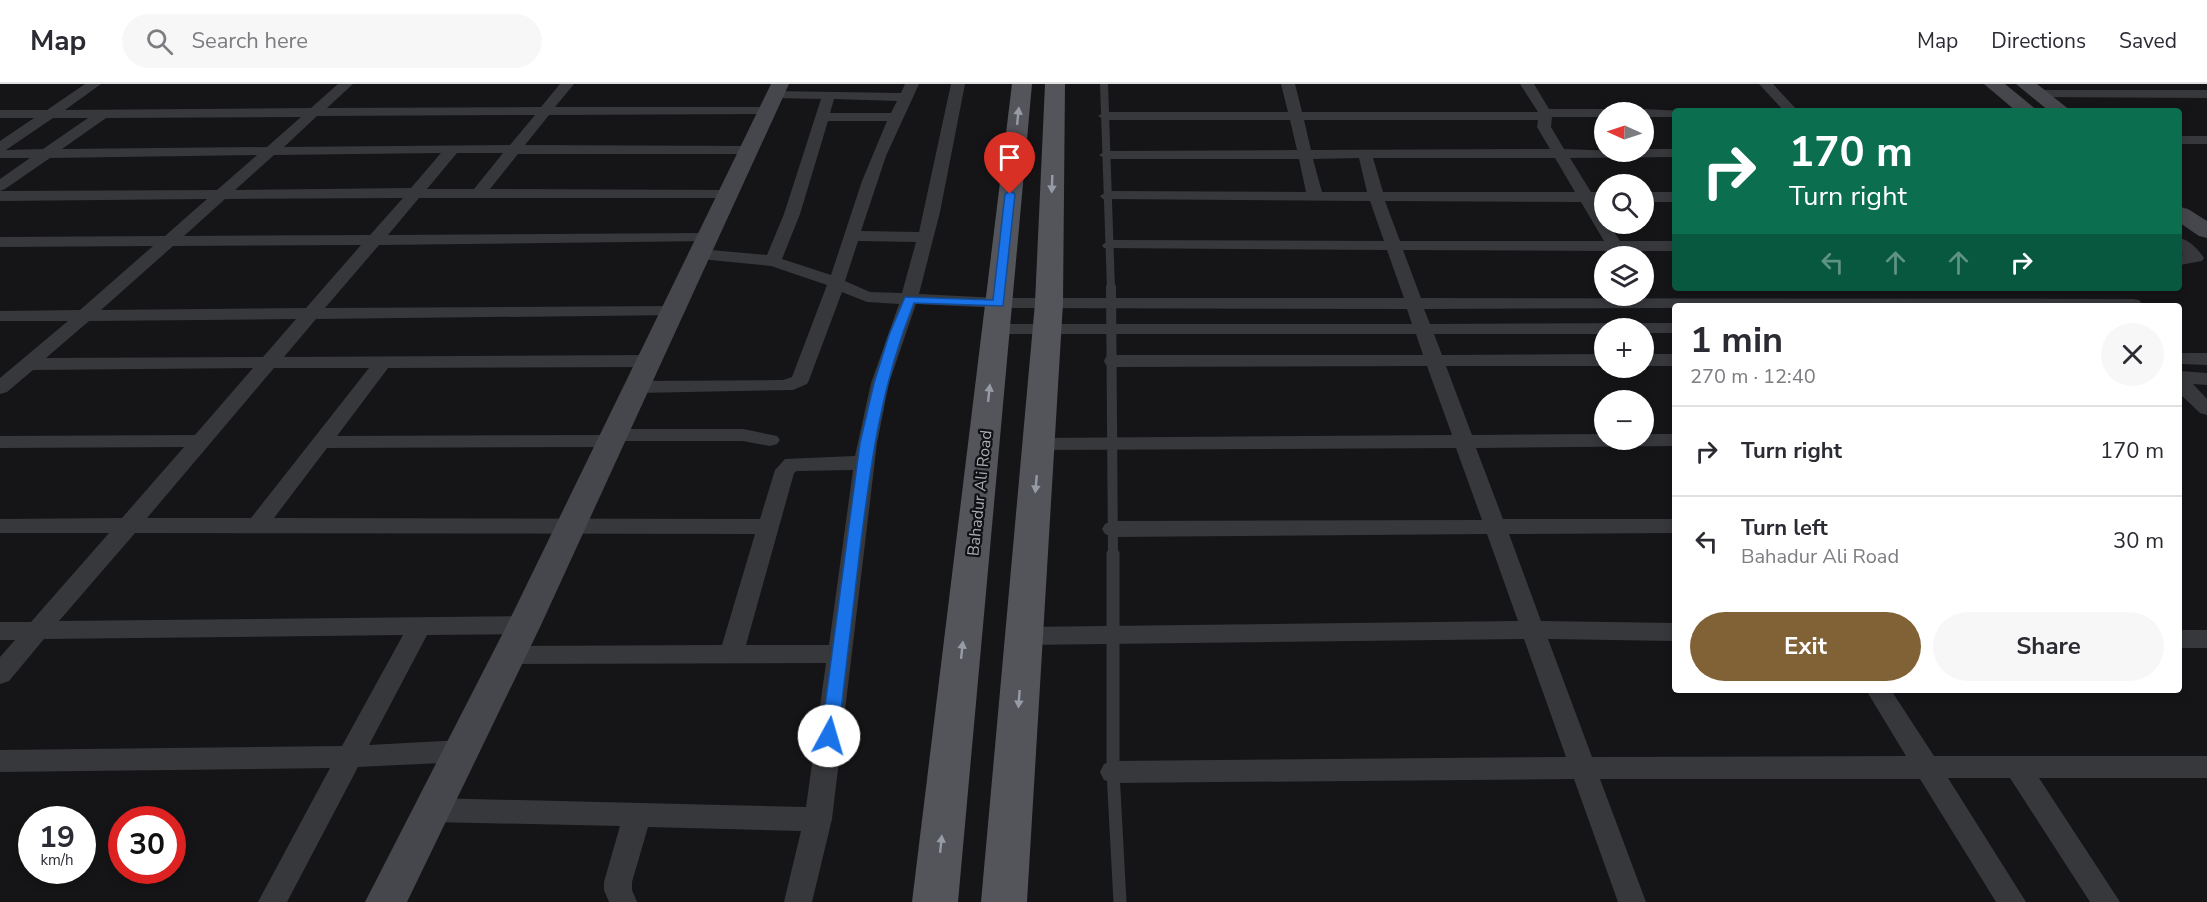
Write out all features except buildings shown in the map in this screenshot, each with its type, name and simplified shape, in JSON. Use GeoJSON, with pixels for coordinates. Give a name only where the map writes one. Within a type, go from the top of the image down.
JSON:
{"type":"FeatureCollection","features":[{"type":"Feature","properties":{"kind":"main road","name":"Bahadur Ali Road"},"geometry":{"type":"LineString","coordinates":[[935,902],[1022,84]]}},
{"type":"Feature","properties":{"kind":"main road"},"geometry":{"type":"LineString","coordinates":[[1004,902],[1048,316],[1055,84]]}},
{"type":"Feature","properties":{"kind":"street"},"geometry":{"type":"LineString","coordinates":[[0,147],[94,84]]}},
{"type":"Feature","properties":{"kind":"street"},"geometry":{"type":"LineString","coordinates":[[0,388],[346,84]]}},
{"type":"Feature","properties":{"kind":"street"},"geometry":{"type":"LineString","coordinates":[[479,193],[567,84]]}},
{"type":"Feature","properties":{"kind":"street"},"geometry":{"type":"LineString","coordinates":[[798,902],[818,819],[864,463],[880,383],[909,300],[926,237],[958,84]]}},
{"type":"Feature","properties":{"kind":"street"},"geometry":{"type":"LineString","coordinates":[[1288,84],[1315,196]]}},
{"type":"Feature","properties":{"kind":"street"},"geometry":{"type":"LineString","coordinates":[[1527,84],[1545,114],[1544,127],[1615,246]]}},
{"type":"Feature","properties":{"kind":"street"},"geometry":{"type":"LineString","coordinates":[[1766,84],[1788,108]]}},
{"type":"Feature","properties":{"kind":"street"},"geometry":{"type":"LineString","coordinates":[[1992,84],[2024,108]]}},
{"type":"Feature","properties":{"kind":"street"},"geometry":{"type":"LineString","coordinates":[[2031,89],[2207,94]]}},
{"type":"Feature","properties":{"kind":"street"},"geometry":{"type":"LineString","coordinates":[[2031,89],[2057,108]]}},
{"type":"Feature","properties":{"kind":"street"},"geometry":{"type":"LineString","coordinates":[[0,114],[545,110],[775,96],[829,96],[908,91]]}},
{"type":"Feature","properties":{"kind":"street"},"geometry":{"type":"LineString","coordinates":[[637,387],[786,387],[800,380],[836,284],[861,204],[895,117],[908,91]]}},
{"type":"Feature","properties":{"kind":"street"},"geometry":{"type":"LineString","coordinates":[[386,902],[510,655],[775,96]]}},
{"type":"Feature","properties":{"kind":"street"},"geometry":{"type":"LineString","coordinates":[[773,261],[792,214],[829,96]]}},
{"type":"Feature","properties":{"kind":"street"},"geometry":{"type":"LineString","coordinates":[[1654,112],[1672,112]]}},
{"type":"Feature","properties":{"kind":"street"},"geometry":{"type":"LineString","coordinates":[[0,186],[104,113]]}},
{"type":"Feature","properties":{"kind":"street"},"geometry":{"type":"LineString","coordinates":[[1105,116],[1594,113]]}},
{"type":"Feature","properties":{"kind":"street"},"geometry":{"type":"LineString","coordinates":[[821,117],[895,117]]}},
{"type":"Feature","properties":{"kind":"street"},"geometry":{"type":"LineString","coordinates":[[2182,140],[2207,140]]}},
{"type":"Feature","properties":{"kind":"street"},"geometry":{"type":"LineString","coordinates":[[0,674],[199,441],[453,150]]}},
{"type":"Feature","properties":{"kind":"street"},"geometry":{"type":"LineString","coordinates":[[0,154],[749,150]]}},
{"type":"Feature","properties":{"kind":"street"},"geometry":{"type":"LineString","coordinates":[[1107,156],[1672,153]]}},
{"type":"Feature","properties":{"kind":"street"},"geometry":{"type":"LineString","coordinates":[[1365,154],[1376,196],[1393,245],[1632,902]]}},
{"type":"Feature","properties":{"kind":"street"},"geometry":{"type":"LineString","coordinates":[[0,196],[222,193],[728,195]]}},
{"type":"Feature","properties":{"kind":"street"},"geometry":{"type":"LineString","coordinates":[[1108,196],[1594,197]]}},
{"type":"Feature","properties":{"kind":"street"},"geometry":{"type":"LineString","coordinates":[[1654,197],[1672,197]]}},
{"type":"Feature","properties":{"kind":"street"},"geometry":{"type":"LineString","coordinates":[[2182,215],[2207,231]]}},
{"type":"Feature","properties":{"kind":"street"},"geometry":{"type":"LineString","coordinates":[[851,236],[926,237]]}},
{"type":"Feature","properties":{"kind":"street"},"geometry":{"type":"LineString","coordinates":[[0,242],[374,240],[704,246],[773,261],[867,297],[909,300],[997,316],[1048,316],[1112,303],[1415,304],[1594,300]]}},
{"type":"Feature","properties":{"kind":"street"},"geometry":{"type":"LineString","coordinates":[[1110,245],[1393,245],[1594,250]]}},
{"type":"Feature","properties":{"kind":"street"},"geometry":{"type":"LineString","coordinates":[[2182,245],[2196,258],[2182,260]]}},
{"type":"Feature","properties":{"kind":"street"},"geometry":{"type":"LineString","coordinates":[[1654,248],[1672,246]]}},
{"type":"Feature","properties":{"kind":"street"},"geometry":{"type":"LineString","coordinates":[[1887,291],[1897,303]]}},
{"type":"Feature","properties":{"kind":"street"},"geometry":{"type":"LineString","coordinates":[[2119,291],[2132,303]]}},
{"type":"Feature","properties":{"kind":"street"},"geometry":{"type":"LineString","coordinates":[[1654,299],[1815,303]]}},
{"type":"Feature","properties":{"kind":"street"},"geometry":{"type":"LineString","coordinates":[[1653,306],[1670,328]]}},
{"type":"Feature","properties":{"kind":"street"},"geometry":{"type":"LineString","coordinates":[[0,316],[673,311]]}},
{"type":"Feature","properties":{"kind":"street"},"geometry":{"type":"LineString","coordinates":[[997,316],[1048,316],[1112,329],[1594,328]]}},
{"type":"Feature","properties":{"kind":"street"},"geometry":{"type":"LineString","coordinates":[[1654,328],[1670,328]]}},
{"type":"Feature","properties":{"kind":"street"},"geometry":{"type":"LineString","coordinates":[[2182,359],[2207,359]]}},
{"type":"Feature","properties":{"kind":"street"},"geometry":{"type":"LineString","coordinates":[[1113,361],[1594,360]]}},
{"type":"Feature","properties":{"kind":"street"},"geometry":{"type":"LineString","coordinates":[[1654,360],[1672,360]]}},
{"type":"Feature","properties":{"kind":"street"},"geometry":{"type":"LineString","coordinates":[[28,364],[649,361]]}},
{"type":"Feature","properties":{"kind":"street"},"geometry":{"type":"LineString","coordinates":[[258,524],[382,363]]}},
{"type":"Feature","properties":{"kind":"street"},"geometry":{"type":"LineString","coordinates":[[2182,384],[2207,379]]}},
{"type":"Feature","properties":{"kind":"street"},"geometry":{"type":"LineString","coordinates":[[2182,385],[2207,409]]}},
{"type":"Feature","properties":{"kind":"street"},"geometry":{"type":"LineString","coordinates":[[321,442],[743,435],[770,440]]}},
{"type":"Feature","properties":{"kind":"street"},"geometry":{"type":"LineString","coordinates":[[1040,444],[1672,440]]}},
{"type":"Feature","properties":{"kind":"street"},"geometry":{"type":"LineString","coordinates":[[0,442],[199,441]]}},
{"type":"Feature","properties":{"kind":"street"},"geometry":{"type":"LineString","coordinates":[[730,654],[787,466],[792,464],[864,463]]}},
{"type":"Feature","properties":{"kind":"street"},"geometry":{"type":"LineString","coordinates":[[0,526],[258,524],[569,528],[768,526]]}},
{"type":"Feature","properties":{"kind":"street"},"geometry":{"type":"LineString","coordinates":[[1113,529],[1672,526]]}},
{"type":"Feature","properties":{"kind":"street"},"geometry":{"type":"LineString","coordinates":[[0,631],[524,625]]}},
{"type":"Feature","properties":{"kind":"street"},"geometry":{"type":"LineString","coordinates":[[272,902],[420,626]]}},
{"type":"Feature","properties":{"kind":"street"},"geometry":{"type":"LineString","coordinates":[[1023,636],[1533,630],[1672,632]]}},
{"type":"Feature","properties":{"kind":"street"},"geometry":{"type":"LineString","coordinates":[[2182,639],[2207,639]]}},
{"type":"Feature","properties":{"kind":"street"},"geometry":{"type":"LineString","coordinates":[[510,655],[839,654]]}},
{"type":"Feature","properties":{"kind":"street"},"geometry":{"type":"LineString","coordinates":[[1880,693],[2012,902]]}},
{"type":"Feature","properties":{"kind":"street"},"geometry":{"type":"LineString","coordinates":[[0,761],[350,757],[462,751]]}},
{"type":"Feature","properties":{"kind":"street"},"geometry":{"type":"LineString","coordinates":[[2017,767],[2106,902]]}},
{"type":"Feature","properties":{"kind":"street"},"geometry":{"type":"LineString","coordinates":[[1113,772],[1584,768],[2207,767]]}},
{"type":"Feature","properties":{"kind":"street"},"geometry":{"type":"LineString","coordinates":[[432,810],[818,819]]}},
{"type":"Feature","properties":{"kind":"street"},"geometry":{"type":"LineString","coordinates":[[623,902],[618,890],[618,882],[637,816]]}},
{"type":"Feature","properties":{"kind":"lane"},"geometry":{"type":"LineString","coordinates":[[1104,84],[1113,361],[1113,772],[1120,902]]}},
{"type":"Feature","properties":{"kind":"route"},"geometry":{"type":"LineString","coordinates":[[829,736],[867,443],[880,383],[895,335],[909,300],[999,303],[1010,194]]}}]}
